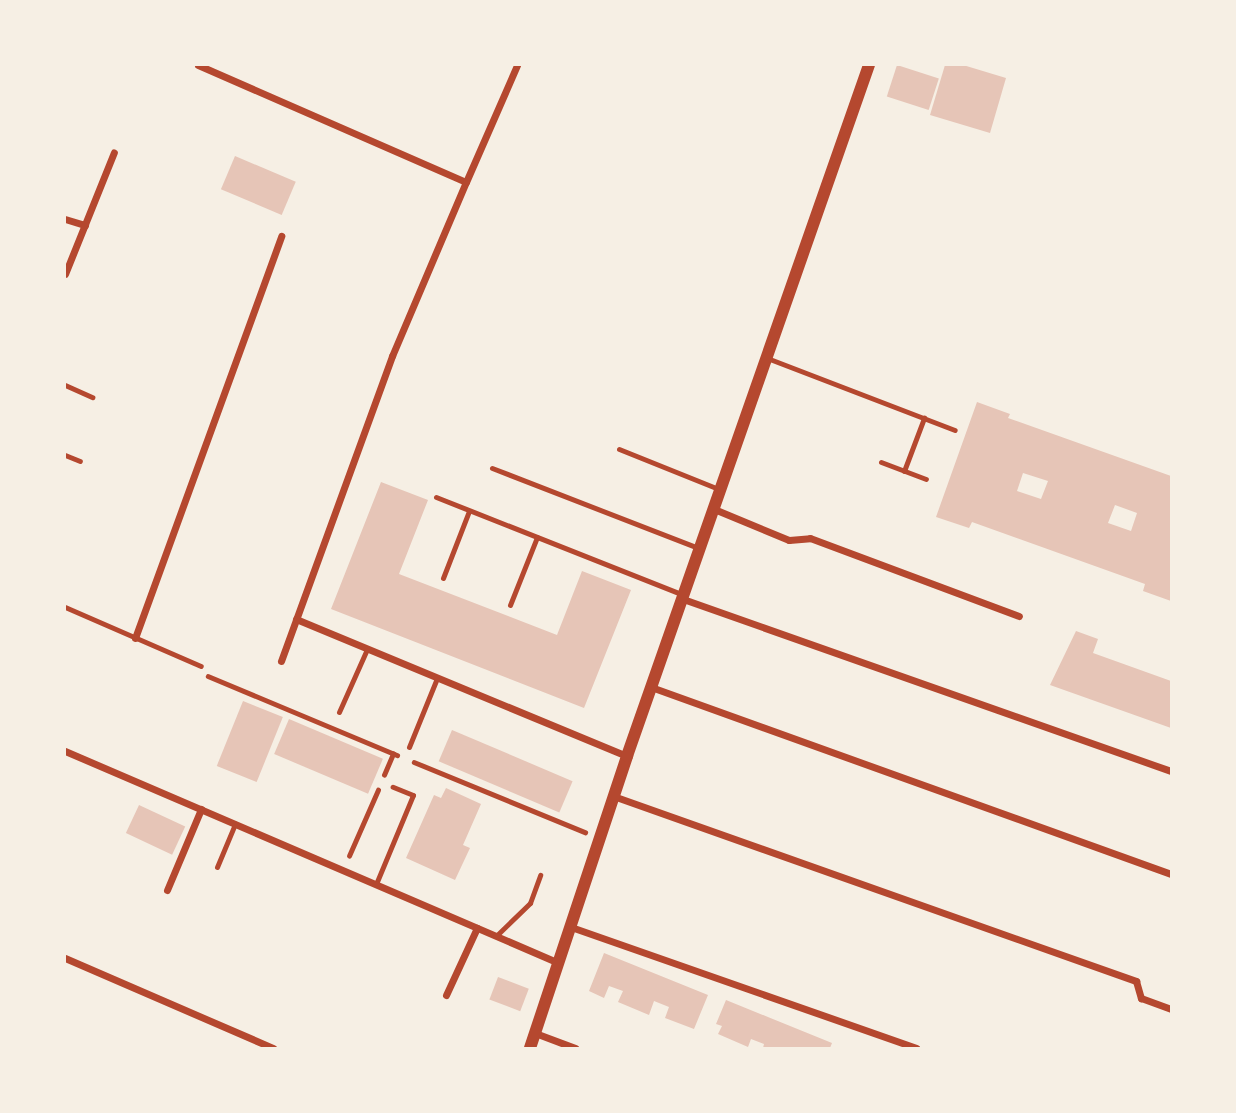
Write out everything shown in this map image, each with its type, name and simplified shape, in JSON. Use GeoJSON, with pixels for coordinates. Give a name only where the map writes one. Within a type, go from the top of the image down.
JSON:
{"type":"FeatureCollection","features":[{"type":"Feature","properties":{"kind":"street"},"geometry":{"type":"LineString","coordinates":[[198,65],[466,181]]}},
{"type":"Feature","properties":{"kind":"street"},"geometry":{"type":"LineString","coordinates":[[219,74],[224,65]]}},
{"type":"Feature","properties":{"kind":"street"},"geometry":{"type":"LineString","coordinates":[[281,661],[392,356],[517,65]]}},
{"type":"Feature","properties":{"kind":"street"},"geometry":{"type":"LineString","coordinates":[[530,1048],[616,797],[627,756],[869,65]]}},
{"type":"Feature","properties":{"kind":"street"},"geometry":{"type":"LineString","coordinates":[[65,274],[114,152]]}},
{"type":"Feature","properties":{"kind":"street"},"geometry":{"type":"LineString","coordinates":[[65,219],[85,225]]}},
{"type":"Feature","properties":{"kind":"street"},"geometry":{"type":"LineString","coordinates":[[135,638],[281,236]]}},
{"type":"Feature","properties":{"kind":"street"},"geometry":{"type":"LineString","coordinates":[[714,509],[789,540],[810,538],[1019,616]]}},
{"type":"Feature","properties":{"kind":"street"},"geometry":{"type":"LineString","coordinates":[[684,597],[1171,771]]}},
{"type":"Feature","properties":{"kind":"street"},"geometry":{"type":"LineString","coordinates":[[296,619],[627,756]]}},
{"type":"Feature","properties":{"kind":"street"},"geometry":{"type":"LineString","coordinates":[[651,687],[1171,873]]}},
{"type":"Feature","properties":{"kind":"street"},"geometry":{"type":"LineString","coordinates":[[65,751],[559,963]]}},
{"type":"Feature","properties":{"kind":"street"},"geometry":{"type":"LineString","coordinates":[[616,797],[1136,981],[1141,998],[1171,1009]]}},
{"type":"Feature","properties":{"kind":"street"},"geometry":{"type":"LineString","coordinates":[[167,890],[201,809]]}},
{"type":"Feature","properties":{"kind":"street"},"geometry":{"type":"LineString","coordinates":[[571,927],[916,1048]]}},
{"type":"Feature","properties":{"kind":"street"},"geometry":{"type":"LineString","coordinates":[[446,995],[477,928]]}},
{"type":"Feature","properties":{"kind":"street"},"geometry":{"type":"LineString","coordinates":[[65,958],[273,1048]]}},
{"type":"Feature","properties":{"kind":"street"},"geometry":{"type":"LineString","coordinates":[[536,1033],[575,1048]]}},
{"type":"Feature","properties":{"kind":"lane"},"geometry":{"type":"LineString","coordinates":[[767,358],[955,430]]}},
{"type":"Feature","properties":{"kind":"lane"},"geometry":{"type":"LineString","coordinates":[[65,385],[92,397]]}},
{"type":"Feature","properties":{"kind":"lane"},"geometry":{"type":"LineString","coordinates":[[904,471],[924,418]]}},
{"type":"Feature","properties":{"kind":"lane"},"geometry":{"type":"LineString","coordinates":[[619,449],[721,490]]}},
{"type":"Feature","properties":{"kind":"lane"},"geometry":{"type":"LineString","coordinates":[[65,455],[80,461]]}},
{"type":"Feature","properties":{"kind":"lane"},"geometry":{"type":"LineString","coordinates":[[881,462],[926,479]]}},
{"type":"Feature","properties":{"kind":"lane"},"geometry":{"type":"LineString","coordinates":[[492,468],[701,549]]}},
{"type":"Feature","properties":{"kind":"lane"},"geometry":{"type":"LineString","coordinates":[[436,497],[684,597]]}},
{"type":"Feature","properties":{"kind":"lane"},"geometry":{"type":"LineString","coordinates":[[443,578],[469,510]]}},
{"type":"Feature","properties":{"kind":"lane"},"geometry":{"type":"LineString","coordinates":[[510,605],[537,537]]}},
{"type":"Feature","properties":{"kind":"lane"},"geometry":{"type":"LineString","coordinates":[[65,607],[201,666]]}},
{"type":"Feature","properties":{"kind":"lane"},"geometry":{"type":"LineString","coordinates":[[339,712],[367,649]]}},
{"type":"Feature","properties":{"kind":"lane"},"geometry":{"type":"LineString","coordinates":[[409,747],[437,678]]}},
{"type":"Feature","properties":{"kind":"lane"},"geometry":{"type":"LineString","coordinates":[[376,884],[413,795],[393,787]]}},
{"type":"Feature","properties":{"kind":"lane"},"geometry":{"type":"LineString","coordinates":[[217,867],[235,824]]}},
{"type":"Feature","properties":{"kind":"lane"},"geometry":{"type":"LineString","coordinates":[[496,935],[530,903],[540,876]]}},
{"type":"Feature","properties":{"kind":"path"},"geometry":{"type":"LineString","coordinates":[[343,870],[393,754]]}},
{"type":"Feature","properties":{"kind":"building"},"geometry":{"type":"Polygon","coordinates":[[[897,65],[939,79],[929,110],[887,96],[897,65]]]}},
{"type":"Feature","properties":{"kind":"building"},"geometry":{"type":"Polygon","coordinates":[[[945,65],[963,65],[1006,78],[990,133],[930,115],[945,65]]]}},
{"type":"Feature","properties":{"kind":"building"},"geometry":{"type":"Polygon","coordinates":[[[235,156],[296,182],[282,215],[221,189],[235,156]]]}},
{"type":"Feature","properties":{"kind":"building"},"geometry":{"type":"Polygon","coordinates":[[[977,402],[1010,414],[1008,418],[1171,476],[1171,601],[1143,591],[1145,584],[972,522],[969,528],[936,517],[977,402]],[[1023,473],[1017,491],[1041,499],[1048,481],[1023,473]],[[1115,505],[1108,523],[1131,531],[1137,513],[1115,505]]]}},
{"type":"Feature","properties":{"kind":"building"},"geometry":{"type":"Polygon","coordinates":[[[381,482],[428,500],[399,574],[557,635],[582,571],[631,590],[584,708],[331,609],[381,482]]]}},
{"type":"Feature","properties":{"kind":"building"},"geometry":{"type":"Polygon","coordinates":[[[1076,631],[1098,639],[1093,653],[1171,681],[1171,728],[1050,685],[1076,631]]]}},
{"type":"Feature","properties":{"kind":"building"},"geometry":{"type":"Polygon","coordinates":[[[243,701],[283,717],[257,782],[217,766],[243,701]]]}},
{"type":"Feature","properties":{"kind":"building"},"geometry":{"type":"Polygon","coordinates":[[[289,719],[383,759],[368,794],[274,754],[289,719]]]}},
{"type":"Feature","properties":{"kind":"building"},"geometry":{"type":"Polygon","coordinates":[[[452,730],[573,781],[559,812],[439,761],[452,730]]]}},
{"type":"Feature","properties":{"kind":"building"},"geometry":{"type":"Polygon","coordinates":[[[446,788],[481,804],[463,845],[470,848],[455,880],[406,858],[434,795],[441,798],[446,788]]]}},
{"type":"Feature","properties":{"kind":"building"},"geometry":{"type":"Polygon","coordinates":[[[139,805],[185,827],[172,855],[126,833],[139,805]]]}},
{"type":"Feature","properties":{"kind":"building"},"geometry":{"type":"Polygon","coordinates":[[[604,953],[708,995],[694,1029],[665,1018],[669,1007],[654,1001],[649,1015],[618,1002],[623,991],[609,986],[604,998],[589,991],[604,953]]]}},
{"type":"Feature","properties":{"kind":"building"},"geometry":{"type":"Polygon","coordinates":[[[498,977],[529,989],[520,1011],[489,999],[498,977]]]}},
{"type":"Feature","properties":{"kind":"building"},"geometry":{"type":"Polygon","coordinates":[[[726,1000],[832,1043],[830,1048],[763,1048],[764,1044],[751,1039],[748,1047],[718,1034],[722,1026],[716,1024],[726,1000]]]}}]}
